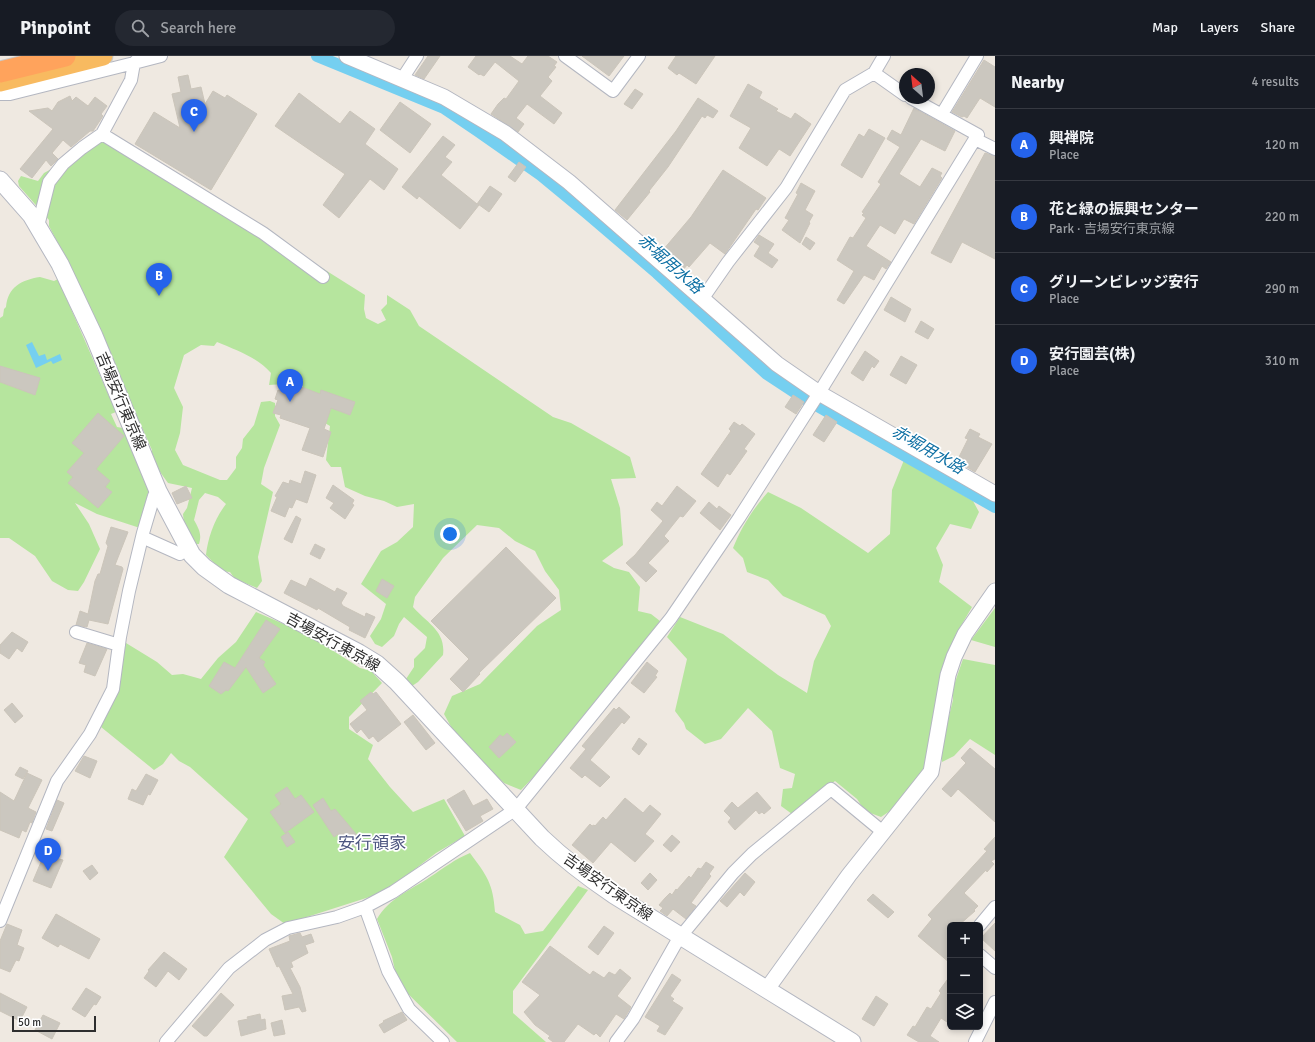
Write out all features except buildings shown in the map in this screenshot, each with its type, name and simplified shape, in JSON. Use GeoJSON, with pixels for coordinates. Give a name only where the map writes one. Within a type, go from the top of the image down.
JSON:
{"type":"FeatureCollection","features":[{"type":"Feature","properties":{"kind":"highway"},"geometry":{"type":"LineString","coordinates":[[0,72],[65,56]]}},
{"type":"Feature","properties":{"kind":"highway"},"geometry":{"type":"LineString","coordinates":[[0,82],[103,56]]}},
{"type":"Feature","properties":{"kind":"main road","name":"吉場安行東京線"},"geometry":{"type":"LineString","coordinates":[[0,180],[22,204],[38,226],[77,298],[158,491],[188,548],[204,567],[229,585],[359,653],[377,664],[397,682],[560,855],[586,876],[614,895],[852,1042]]}},
{"type":"Feature","properties":{"kind":"street"},"geometry":{"type":"LineString","coordinates":[[0,94],[10,94],[138,59],[161,56]]}},
{"type":"Feature","properties":{"kind":"street"},"geometry":{"type":"LineString","coordinates":[[347,56],[444,97],[505,133],[569,182],[777,364],[819,393],[995,494]]}},
{"type":"Feature","properties":{"kind":"street"},"geometry":{"type":"LineString","coordinates":[[402,79],[417,56]]}},
{"type":"Feature","properties":{"kind":"street"},"geometry":{"type":"LineString","coordinates":[[565,56],[613,91],[638,56]]}},
{"type":"Feature","properties":{"kind":"street"},"geometry":{"type":"LineString","coordinates":[[703,298],[728,262],[786,188],[846,90],[874,73],[884,56]]}},
{"type":"Feature","properties":{"kind":"street"},"geometry":{"type":"LineString","coordinates":[[942,114],[977,56]]}},
{"type":"Feature","properties":{"kind":"street"},"geometry":{"type":"LineString","coordinates":[[38,226],[46,192],[55,172],[82,148],[102,134],[132,80],[138,59]]}},
{"type":"Feature","properties":{"kind":"street"},"geometry":{"type":"LineString","coordinates":[[874,73],[899,91]]}},
{"type":"Feature","properties":{"kind":"street"},"geometry":{"type":"LineString","coordinates":[[166,1042],[229,968],[265,940],[288,928],[337,917],[365,907],[393,892],[516,809],[671,618],[739,518],[819,393],[978,135],[922,104]]}},
{"type":"Feature","properties":{"kind":"street"},"geometry":{"type":"LineString","coordinates":[[102,134],[263,233],[323,277]]}},
{"type":"Feature","properties":{"kind":"street"},"geometry":{"type":"LineString","coordinates":[[975,139],[995,149]]}},
{"type":"Feature","properties":{"kind":"street"},"geometry":{"type":"LineString","coordinates":[[0,921],[57,781],[90,734],[113,689],[119,645],[142,538],[154,496],[158,491]]}},
{"type":"Feature","properties":{"kind":"street"},"geometry":{"type":"LineString","coordinates":[[142,538],[180,554],[188,548]]}},
{"type":"Feature","properties":{"kind":"street"},"geometry":{"type":"LineString","coordinates":[[767,989],[849,875],[931,772],[948,675],[954,657],[965,634],[995,591]]}},
{"type":"Feature","properties":{"kind":"street"},"geometry":{"type":"LineString","coordinates":[[76,632],[119,645]]}},
{"type":"Feature","properties":{"kind":"street"},"geometry":{"type":"LineString","coordinates":[[616,1042],[638,1013],[680,936],[733,873],[752,854],[831,790],[883,832]]}},
{"type":"Feature","properties":{"kind":"street"},"geometry":{"type":"LineString","coordinates":[[365,907],[388,971],[409,1009],[443,1042]]}},
{"type":"Feature","properties":{"kind":"street"},"geometry":{"type":"LineString","coordinates":[[982,922],[995,907]]}},
{"type":"Feature","properties":{"kind":"street"},"geometry":{"type":"LineString","coordinates":[[983,958],[995,968]]}},
{"type":"Feature","properties":{"kind":"street"},"geometry":{"type":"LineString","coordinates":[[976,1042],[995,1002]]}},
{"type":"Feature","properties":{"kind":"green space"},"geometry":{"type":"Polygon","coordinates":[[[105,140],[223,212],[274,248],[322,268],[365,295],[364,309],[366,318],[378,324],[386,320],[381,310],[387,304],[387,295],[410,310],[419,326],[553,417],[571,423],[630,457],[636,478],[611,479],[620,508],[623,545],[602,561],[614,568],[629,572],[640,587],[638,611],[651,614],[660,621],[569,740],[521,790],[504,783],[476,758],[455,734],[444,714],[452,696],[480,684],[537,626],[561,610],[559,590],[545,571],[535,551],[515,541],[499,528],[477,525],[443,558],[415,597],[413,607],[439,633],[442,640],[443,655],[418,682],[412,686],[406,679],[414,667],[414,659],[425,648],[427,637],[404,617],[394,636],[382,647],[375,644],[370,636],[381,619],[386,604],[361,584],[381,551],[397,542],[413,527],[414,504],[397,507],[384,501],[365,496],[345,487],[341,467],[331,467],[326,460],[330,426],[306,412],[302,382],[290,379],[285,384],[269,385],[271,373],[265,367],[246,354],[217,342],[214,346],[201,345],[184,355],[174,388],[183,407],[180,433],[175,450],[183,465],[220,480],[227,480],[236,468],[236,457],[242,448],[243,439],[254,425],[261,402],[270,401],[275,403],[275,416],[280,425],[264,468],[261,484],[273,492],[258,557],[262,581],[257,588],[235,579],[230,572],[219,571],[216,565],[206,555],[208,541],[213,528],[226,504],[218,497],[205,493],[199,500],[194,520],[200,532],[200,540],[199,544],[191,544],[184,524],[183,514],[187,508],[192,488],[168,483],[150,458],[152,450],[64,255],[49,226],[49,220],[19,186],[18,181],[21,176],[38,181],[44,173],[105,140]]]}},
{"type":"Feature","properties":{"kind":"green space"},"geometry":{"type":"Polygon","coordinates":[[[40,277],[54,281],[58,279],[116,412],[111,414],[117,427],[123,428],[149,489],[140,528],[97,514],[75,503],[89,524],[100,549],[78,591],[68,590],[52,581],[35,556],[9,538],[0,538],[0,318],[3,316],[9,294],[21,283],[40,277]]]}},
{"type":"Feature","properties":{"kind":"green space"},"geometry":{"type":"Polygon","coordinates":[[[904,460],[973,501],[979,512],[971,529],[950,524],[936,548],[943,565],[939,582],[972,607],[955,636],[928,758],[918,780],[893,809],[881,817],[865,811],[857,799],[835,781],[792,814],[781,806],[783,789],[792,788],[795,774],[780,768],[772,731],[748,708],[721,739],[705,744],[686,729],[684,723],[675,711],[687,659],[667,637],[680,617],[723,634],[778,675],[807,693],[814,661],[831,626],[825,615],[783,596],[768,580],[747,572],[743,558],[733,548],[748,518],[768,492],[801,508],[868,553],[890,534],[892,490],[904,460]]]}},
{"type":"Feature","properties":{"kind":"green space"},"geometry":{"type":"Polygon","coordinates":[[[995,608],[995,647],[971,640],[995,608]]]}},
{"type":"Feature","properties":{"kind":"green space"},"geometry":{"type":"Polygon","coordinates":[[[256,612],[307,634],[360,668],[371,671],[382,683],[349,717],[349,729],[373,745],[368,759],[390,787],[413,812],[444,799],[465,836],[436,853],[385,892],[285,924],[271,914],[224,857],[248,819],[190,767],[179,761],[171,753],[163,764],[154,770],[101,727],[116,692],[126,643],[157,662],[172,675],[183,674],[201,679],[218,658],[236,642],[256,612]]]}},
{"type":"Feature","properties":{"kind":"green space"},"geometry":{"type":"Polygon","coordinates":[[[963,659],[995,665],[995,755],[970,739],[954,756],[942,762],[941,748],[953,700],[953,688],[963,659]]]}},
{"type":"Feature","properties":{"kind":"green space"},"geometry":{"type":"Polygon","coordinates":[[[470,853],[481,868],[491,887],[495,912],[520,925],[525,934],[543,931],[578,886],[588,890],[513,991],[513,1013],[546,1042],[457,1042],[398,984],[392,957],[377,919],[388,905],[401,895],[454,861],[470,853]]]}},
{"type":"Feature","properties":{"kind":"water"},"geometry":{"type":"Polygon","coordinates":[[[32,342],[39,356],[45,354],[47,360],[60,354],[62,360],[53,364],[51,361],[36,368],[26,345],[32,342]]]}},
{"type":"Feature","properties":{"kind":"waterway","name":"赤堀用水路"},"geometry":{"type":"LineString","coordinates":[[317,56],[444,108],[541,175],[657,273],[767,374],[802,397],[995,507]]}},
{"type":"Feature","properties":{"kind":"place","name":"グリーンビレッジ安行"},"geometry":{"type":"Point","coordinates":[194,132]}},
{"type":"Feature","properties":{"kind":"place","name":"花と緑の振興センター"},"geometry":{"type":"Point","coordinates":[159,296]}},
{"type":"Feature","properties":{"kind":"place","name":"興禅院"},"geometry":{"type":"Point","coordinates":[290,402]}},
{"type":"Feature","properties":{"kind":"place","name":"安行園芸(株)"},"geometry":{"type":"Point","coordinates":[48,871]}},
{"type":"Feature","properties":{"kind":"district","name":"安行領家"},"geometry":{"type":"Point","coordinates":[372,843]}}]}
